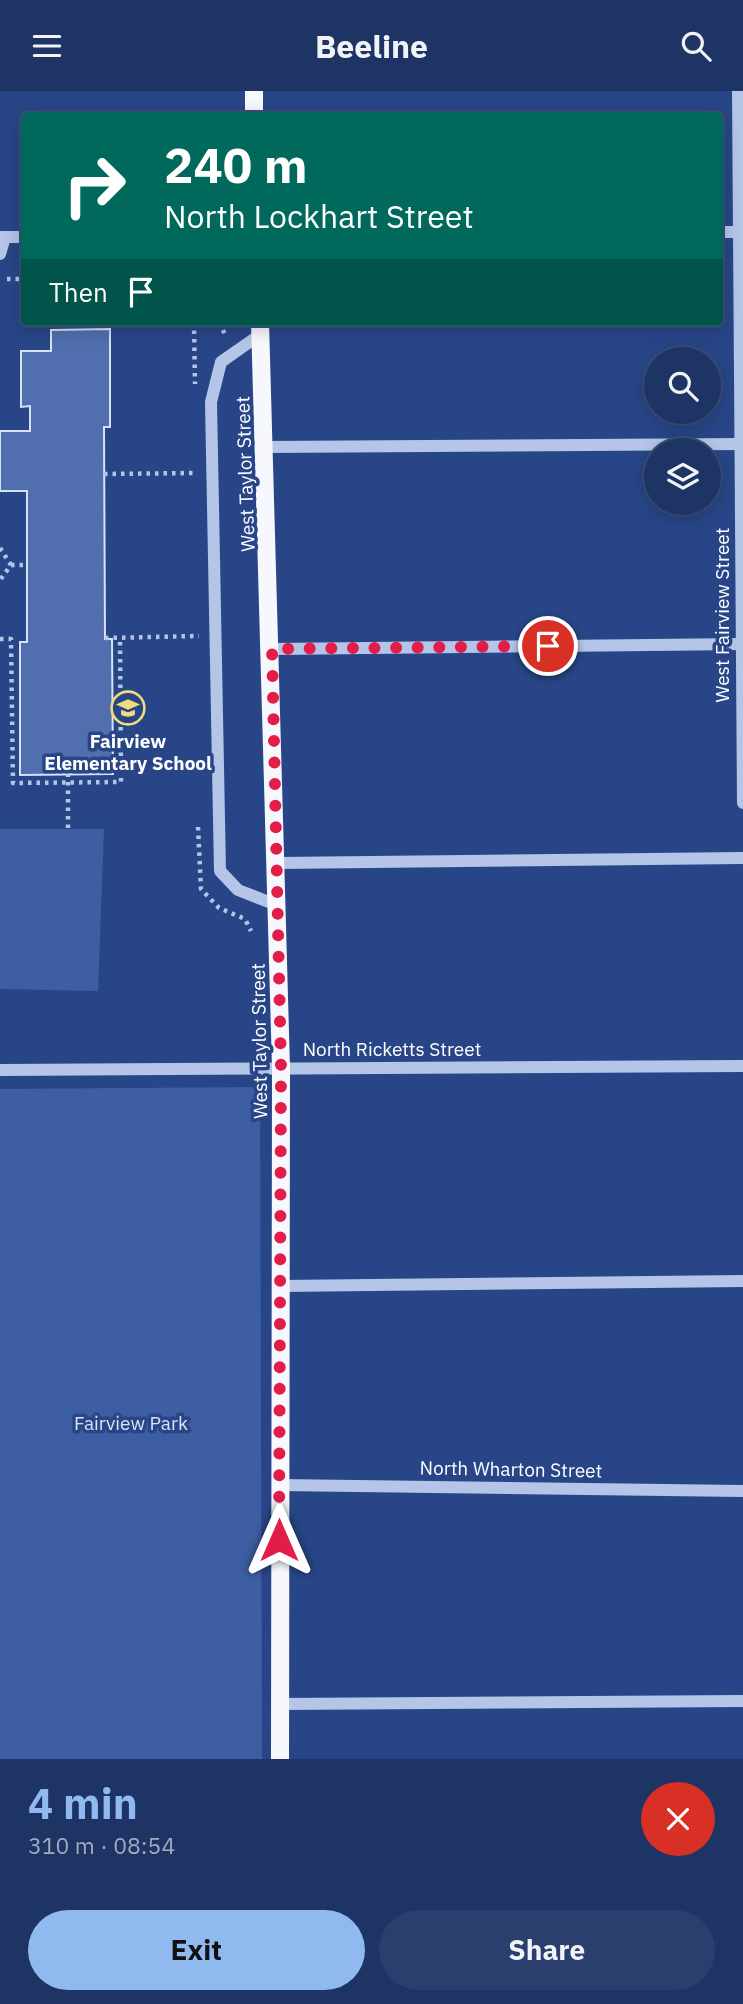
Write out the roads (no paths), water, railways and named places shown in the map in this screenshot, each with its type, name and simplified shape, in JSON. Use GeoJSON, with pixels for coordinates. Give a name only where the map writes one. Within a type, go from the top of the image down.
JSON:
{"type":"FeatureCollection","features":[{"type":"Feature","properties":{"kind":"main road"},"geometry":{"type":"LineString","coordinates":[[254,91],[254,112]]}},
{"type":"Feature","properties":{"kind":"main road","name":"West Taylor Street"},"geometry":{"type":"LineString","coordinates":[[261,328],[279,906],[280,1759]]}},
{"type":"Feature","properties":{"kind":"street","name":"West Fairview Street"},"geometry":{"type":"LineString","coordinates":[[738,91],[742,232],[743,803]]}},
{"type":"Feature","properties":{"kind":"street"},"geometry":{"type":"LineString","coordinates":[[723,232],[742,232]]}},
{"type":"Feature","properties":{"kind":"street"},"geometry":{"type":"LineString","coordinates":[[0,254],[3,237],[21,237]]}},
{"type":"Feature","properties":{"kind":"street"},"geometry":{"type":"LineString","coordinates":[[261,328],[220,362],[211,402],[219,871],[238,890],[279,906]]}},
{"type":"Feature","properties":{"kind":"street"},"geometry":{"type":"LineString","coordinates":[[265,447],[742,443]]}},
{"type":"Feature","properties":{"kind":"street"},"geometry":{"type":"LineString","coordinates":[[272,649],[742,644]]}},
{"type":"Feature","properties":{"kind":"street"},"geometry":{"type":"LineString","coordinates":[[278,863],[743,858]]}},
{"type":"Feature","properties":{"kind":"street","name":"North Ricketts Street"},"geometry":{"type":"LineString","coordinates":[[0,1070],[743,1066]]}},
{"type":"Feature","properties":{"kind":"street"},"geometry":{"type":"LineString","coordinates":[[280,1286],[743,1281]]}},
{"type":"Feature","properties":{"kind":"street","name":"North Wharton Street"},"geometry":{"type":"LineString","coordinates":[[279,1485],[743,1491]]}},
{"type":"Feature","properties":{"kind":"street"},"geometry":{"type":"LineString","coordinates":[[280,1704],[743,1701]]}},
{"type":"Feature","properties":{"kind":"place","name":"Fairview Elementary School"},"geometry":{"type":"Point","coordinates":[128,708]}},
{"type":"Feature","properties":{"kind":"park label","name":"Fairview Park"},"geometry":{"type":"Point","coordinates":[131,1423]}}]}
